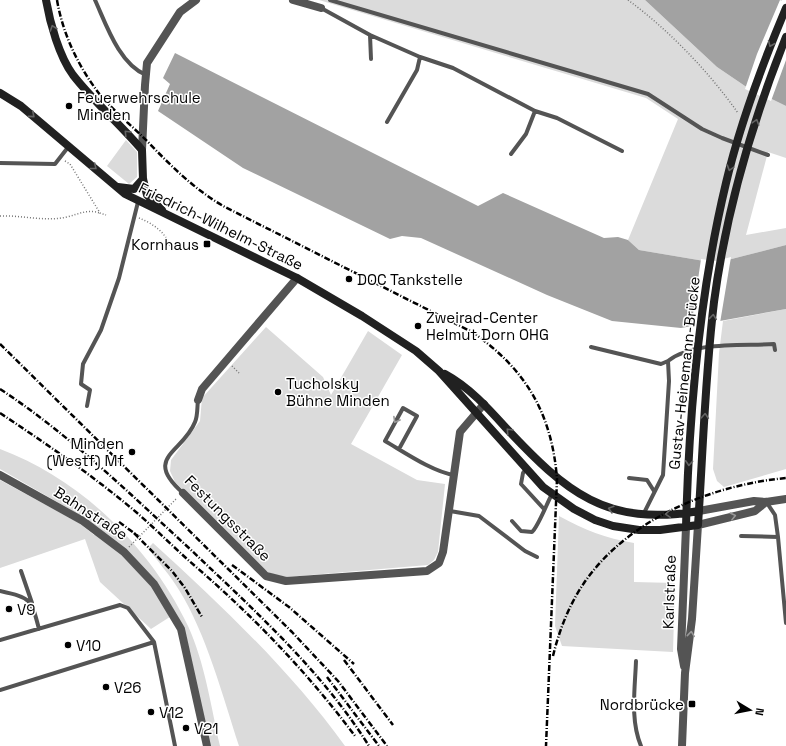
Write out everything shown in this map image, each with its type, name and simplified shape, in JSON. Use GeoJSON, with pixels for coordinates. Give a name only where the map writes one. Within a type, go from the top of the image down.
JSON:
{"type":"FeatureCollection","features":[{"type":"Feature","properties":{"kind":"main road"},"geometry":{"type":"LineString","coordinates":[[46,0],[49,16],[59,47],[72,74],[96,102],[142,150],[143,179],[147,195],[166,213]]}},
{"type":"Feature","properties":{"kind":"main road","name":"Gustav-Heinemann-Brücke"},"geometry":{"type":"LineString","coordinates":[[686,513],[696,355],[714,237],[726,181],[764,60],[786,8]]}},
{"type":"Feature","properties":{"kind":"main road","name":"Gustav-Heinemann-Brücke"},"geometry":{"type":"LineString","coordinates":[[698,525],[708,356],[714,301],[734,197],[762,101],[786,37]]}},
{"type":"Feature","properties":{"kind":"main road","name":"Friedrich-Wilhelm-Straße"},"geometry":{"type":"LineString","coordinates":[[0,93],[21,106],[118,187],[124,194],[138,202],[166,213],[297,278],[394,336],[439,371],[468,390],[484,404],[535,460],[567,487],[589,500],[607,508],[643,515],[699,511]]}},
{"type":"Feature","properties":{"kind":"main road"},"geometry":{"type":"LineString","coordinates":[[118,187],[134,189],[143,179]]}},
{"type":"Feature","properties":{"kind":"main road","name":"Friedrich-Wilhelm-Straße"},"geometry":{"type":"LineString","coordinates":[[439,371],[526,468],[552,494],[588,517],[613,526],[653,531],[698,525]]}},
{"type":"Feature","properties":{"kind":"main road"},"geometry":{"type":"LineString","coordinates":[[526,468],[535,460]]}},
{"type":"Feature","properties":{"kind":"main road","name":"Karlstraße"},"geometry":{"type":"LineString","coordinates":[[686,513],[686,527]]}},
{"type":"Feature","properties":{"kind":"street"},"geometry":{"type":"LineString","coordinates":[[142,150],[148,63],[180,12],[196,0]]}},
{"type":"Feature","properties":{"kind":"street"},"geometry":{"type":"LineString","coordinates":[[293,0],[321,8]]}},
{"type":"Feature","properties":{"kind":"street","name":"Festungsstraße"},"geometry":{"type":"LineString","coordinates":[[198,400],[202,389],[297,278]]}},
{"type":"Feature","properties":{"kind":"street","name":"Festungsstraße"},"geometry":{"type":"LineString","coordinates":[[182,493],[266,576],[286,581],[427,571],[434,569],[439,563],[443,552],[460,432],[484,404]]}},
{"type":"Feature","properties":{"kind":"street","name":"Bahnstraße"},"geometry":{"type":"LineString","coordinates":[[0,475],[83,521],[124,552],[154,584],[181,629],[207,746]]}},
{"type":"Feature","properties":{"kind":"street","name":"Friedrich-Wilhelm-Straße"},"geometry":{"type":"LineString","coordinates":[[699,511],[754,501],[766,502],[786,499]]}},
{"type":"Feature","properties":{"kind":"street","name":"Friedrich-Wilhelm-Straße"},"geometry":{"type":"LineString","coordinates":[[698,525],[755,510],[766,502]]}},
{"type":"Feature","properties":{"kind":"street","name":"Karlstraße"},"geometry":{"type":"LineString","coordinates":[[682,746],[685,673],[692,619],[698,525]]}},
{"type":"Feature","properties":{"kind":"street","name":"Karlstraße"},"geometry":{"type":"LineString","coordinates":[[685,673],[681,649],[686,527]]}},
{"type":"Feature","properties":{"kind":"lane"},"geometry":{"type":"LineString","coordinates":[[95,0],[113,41],[137,71],[146,75]]}},
{"type":"Feature","properties":{"kind":"lane"},"geometry":{"type":"LineString","coordinates":[[330,0],[648,94],[702,129],[768,155]]}},
{"type":"Feature","properties":{"kind":"lane"},"geometry":{"type":"LineString","coordinates":[[321,8],[370,35],[420,57],[453,68],[535,111],[557,118],[622,151]]}},
{"type":"Feature","properties":{"kind":"lane"},"geometry":{"type":"LineString","coordinates":[[370,35],[371,59]]}},
{"type":"Feature","properties":{"kind":"lane"},"geometry":{"type":"LineString","coordinates":[[387,122],[417,70],[420,57]]}},
{"type":"Feature","properties":{"kind":"lane"},"geometry":{"type":"LineString","coordinates":[[511,154],[526,134],[535,111]]}},
{"type":"Feature","properties":{"kind":"lane"},"geometry":{"type":"LineString","coordinates":[[0,163],[55,164],[69,146]]}},
{"type":"Feature","properties":{"kind":"lane"},"geometry":{"type":"LineString","coordinates":[[87,406],[90,390],[81,384],[83,364],[101,330],[119,278],[133,217],[138,202]]}},
{"type":"Feature","properties":{"kind":"lane"},"geometry":{"type":"LineString","coordinates":[[590,346],[661,364],[684,351],[703,347],[774,344],[774,350]]}},
{"type":"Feature","properties":{"kind":"lane"},"geometry":{"type":"LineString","coordinates":[[643,515],[663,474],[669,380],[668,361]]}},
{"type":"Feature","properties":{"kind":"lane","name":"Festungsstraße"},"geometry":{"type":"LineString","coordinates":[[182,493],[167,476],[165,462],[167,456],[190,431],[196,420],[198,400]]}},
{"type":"Feature","properties":{"kind":"lane"},"geometry":{"type":"LineString","coordinates":[[399,449],[417,416],[403,408],[385,441],[399,449],[445,474],[454,475]]}},
{"type":"Feature","properties":{"kind":"lane"},"geometry":{"type":"LineString","coordinates":[[526,468],[523,473],[521,484],[544,509]]}},
{"type":"Feature","properties":{"kind":"lane"},"geometry":{"type":"LineString","coordinates":[[629,478],[647,480],[654,491]]}},
{"type":"Feature","properties":{"kind":"lane"},"geometry":{"type":"LineString","coordinates":[[512,521],[521,531],[532,532],[537,527],[552,494]]}},
{"type":"Feature","properties":{"kind":"lane"},"geometry":{"type":"LineString","coordinates":[[766,502],[775,515],[786,623]]}},
{"type":"Feature","properties":{"kind":"lane"},"geometry":{"type":"LineString","coordinates":[[450,511],[479,516],[525,551],[537,557]]}},
{"type":"Feature","properties":{"kind":"lane"},"geometry":{"type":"LineString","coordinates":[[741,536],[778,537]]}},
{"type":"Feature","properties":{"kind":"lane"},"geometry":{"type":"LineString","coordinates":[[21,571],[39,629]]}},
{"type":"Feature","properties":{"kind":"lane"},"geometry":{"type":"LineString","coordinates":[[0,591],[26,598],[32,604]]}},
{"type":"Feature","properties":{"kind":"lane"},"geometry":{"type":"LineString","coordinates":[[0,640],[120,605],[128,608],[154,642],[175,746]]}},
{"type":"Feature","properties":{"kind":"lane"},"geometry":{"type":"LineString","coordinates":[[0,690],[154,642]]}},
{"type":"Feature","properties":{"kind":"lane"},"geometry":{"type":"LineString","coordinates":[[636,661],[634,703],[637,736],[641,746]]}},
{"type":"Feature","properties":{"kind":"path"},"geometry":{"type":"LineString","coordinates":[[628,0],[691,56],[726,96],[739,115]]}},
{"type":"Feature","properties":{"kind":"path"},"geometry":{"type":"LineString","coordinates":[[60,158],[70,164],[100,213]]}},
{"type":"Feature","properties":{"kind":"path"},"geometry":{"type":"LineString","coordinates":[[0,216],[52,218],[65,217],[87,210],[106,215]]}},
{"type":"Feature","properties":{"kind":"path"},"geometry":{"type":"LineString","coordinates":[[133,217],[145,220],[157,228],[169,241],[170,247]]}},
{"type":"Feature","properties":{"kind":"path"},"geometry":{"type":"LineString","coordinates":[[236,370],[239,373]]}},
{"type":"Feature","properties":{"kind":"path"},"geometry":{"type":"LineString","coordinates":[[133,543],[173,502]]}},
{"type":"Feature","properties":{"kind":"shaded area"},"geometry":{"type":"Polygon","coordinates":[[[319,0],[645,0],[717,67],[745,86],[786,106],[786,158],[768,152],[746,235],[786,228],[786,245],[716,263],[639,250],[628,240],[678,119],[646,98],[319,0]]]}},
{"type":"Feature","properties":{"kind":"shaded area"},"geometry":{"type":"Polygon","coordinates":[[[645,0],[781,0],[786,4],[786,106],[745,86],[717,67],[645,0]]]}},
{"type":"Feature","properties":{"kind":"shaded area"},"geometry":{"type":"Polygon","coordinates":[[[175,53],[478,206],[503,193],[604,238],[618,237],[628,240],[639,250],[716,263],[786,245],[786,309],[681,328],[612,321],[547,295],[421,238],[402,236],[390,239],[243,168],[158,111],[170,84],[163,78],[175,53]]]}},
{"type":"Feature","properties":{"kind":"shaded area"},"geometry":{"type":"Polygon","coordinates":[[[126,140],[137,152],[137,177],[129,184],[107,166],[126,140]]]}},
{"type":"Feature","properties":{"kind":"shaded area"},"geometry":{"type":"Polygon","coordinates":[[[786,309],[786,469],[724,487],[717,481],[713,469],[719,353],[723,321],[786,309]]]}},
{"type":"Feature","properties":{"kind":"shaded area"},"geometry":{"type":"Polygon","coordinates":[[[266,327],[323,377],[331,395],[368,331],[402,355],[351,444],[417,480],[445,484],[438,552],[434,560],[428,565],[287,577],[272,574],[262,569],[175,482],[170,471],[171,460],[200,421],[202,398],[266,327]]]}},
{"type":"Feature","properties":{"kind":"shaded area"},"geometry":{"type":"Polygon","coordinates":[[[0,449],[30,462],[58,478],[85,498],[134,544],[154,570],[173,597],[194,640],[207,685],[220,746],[210,746],[186,635],[176,613],[151,629],[100,582],[85,539],[0,568],[0,480],[79,523],[94,535],[100,531],[78,514],[0,469],[0,449]]]}},
{"type":"Feature","properties":{"kind":"shaded area"},"geometry":{"type":"Polygon","coordinates":[[[559,516],[595,533],[634,543],[634,582],[675,583],[673,652],[562,646],[555,626],[559,516]]]}},
{"type":"Feature","properties":{"kind":"shaded area"},"geometry":{"type":"Polygon","coordinates":[[[153,543],[230,615],[278,665],[302,691],[345,746],[239,746],[206,645],[198,626],[189,607],[175,584],[148,548],[153,543]]]}},
{"type":"Feature","properties":{"kind":"pier"},"geometry":{"type":"Polygon","coordinates":[[[780,0],[786,2],[786,60],[771,101],[745,89],[757,54],[780,0]]]}},
{"type":"Feature","properties":{"kind":"pier"},"geometry":{"type":"Polygon","coordinates":[[[731,257],[720,323],[691,328],[701,259],[716,261],[731,257]]]}},
{"type":"Feature","properties":{"kind":"railway"},"geometry":{"type":"LineString","coordinates":[[57,0],[63,26],[73,51],[79,63],[101,96],[193,185],[225,207],[472,332],[491,346],[507,361],[533,395],[549,434],[557,479],[546,746]]}},
{"type":"Feature","properties":{"kind":"railway"},"geometry":{"type":"LineString","coordinates":[[0,344],[292,632],[338,681],[387,746]]}},
{"type":"Feature","properties":{"kind":"railway"},"geometry":{"type":"LineString","coordinates":[[0,389],[51,426],[98,465],[190,549],[262,618],[309,667],[330,692],[369,746]]}},
{"type":"Feature","properties":{"kind":"railway"},"geometry":{"type":"LineString","coordinates":[[0,413],[83,470],[114,494],[217,585],[280,646],[355,736]]}},
{"type":"Feature","properties":{"kind":"railway"},"geometry":{"type":"LineString","coordinates":[[553,656],[565,618],[584,583],[602,560],[647,523],[673,509],[701,497],[729,488],[786,478]]}},
{"type":"Feature","properties":{"kind":"railway"},"geometry":{"type":"LineString","coordinates":[[119,522],[138,536]]}},
{"type":"Feature","properties":{"kind":"railway"},"geometry":{"type":"LineString","coordinates":[[134,533],[172,571],[185,588],[202,617]]}},
{"type":"Feature","properties":{"kind":"railway"},"geometry":{"type":"LineString","coordinates":[[232,565],[289,607],[354,664]]}},
{"type":"Feature","properties":{"kind":"railway"},"geometry":{"type":"LineString","coordinates":[[344,660],[393,725]]}},
{"type":"Feature","properties":{"kind":"railway"},"geometry":{"type":"LineString","coordinates":[[327,677],[379,746]]}},
{"type":"Feature","properties":{"kind":"place","name":"Feuerwehrschule Minden"},"geometry":{"type":"Point","coordinates":[69,106]}},
{"type":"Feature","properties":{"kind":"place","name":"Kornhaus"},"geometry":{"type":"Point","coordinates":[207,244]}},
{"type":"Feature","properties":{"kind":"place","name":"DOC Tankstelle"},"geometry":{"type":"Point","coordinates":[349,279]}},
{"type":"Feature","properties":{"kind":"place","name":"Zweirad-Center Helmut Dorn OHG"},"geometry":{"type":"Point","coordinates":[418,326]}},
{"type":"Feature","properties":{"kind":"place","name":"Tucholsky Bühne Minden"},"geometry":{"type":"Point","coordinates":[278,392]}},
{"type":"Feature","properties":{"kind":"place","name":"Minden (Westf) Mf"},"geometry":{"type":"Point","coordinates":[132,452]}},
{"type":"Feature","properties":{"kind":"place","name":"V9"},"geometry":{"type":"Point","coordinates":[9,609]}},
{"type":"Feature","properties":{"kind":"place","name":"V10"},"geometry":{"type":"Point","coordinates":[68,645]}},
{"type":"Feature","properties":{"kind":"place","name":"V26"},"geometry":{"type":"Point","coordinates":[106,687]}},
{"type":"Feature","properties":{"kind":"place","name":"Nordbrücke"},"geometry":{"type":"Point","coordinates":[692,704]}},
{"type":"Feature","properties":{"kind":"place","name":"V12"},"geometry":{"type":"Point","coordinates":[151,712]}},
{"type":"Feature","properties":{"kind":"place","name":"V21"},"geometry":{"type":"Point","coordinates":[186,728]}}]}
